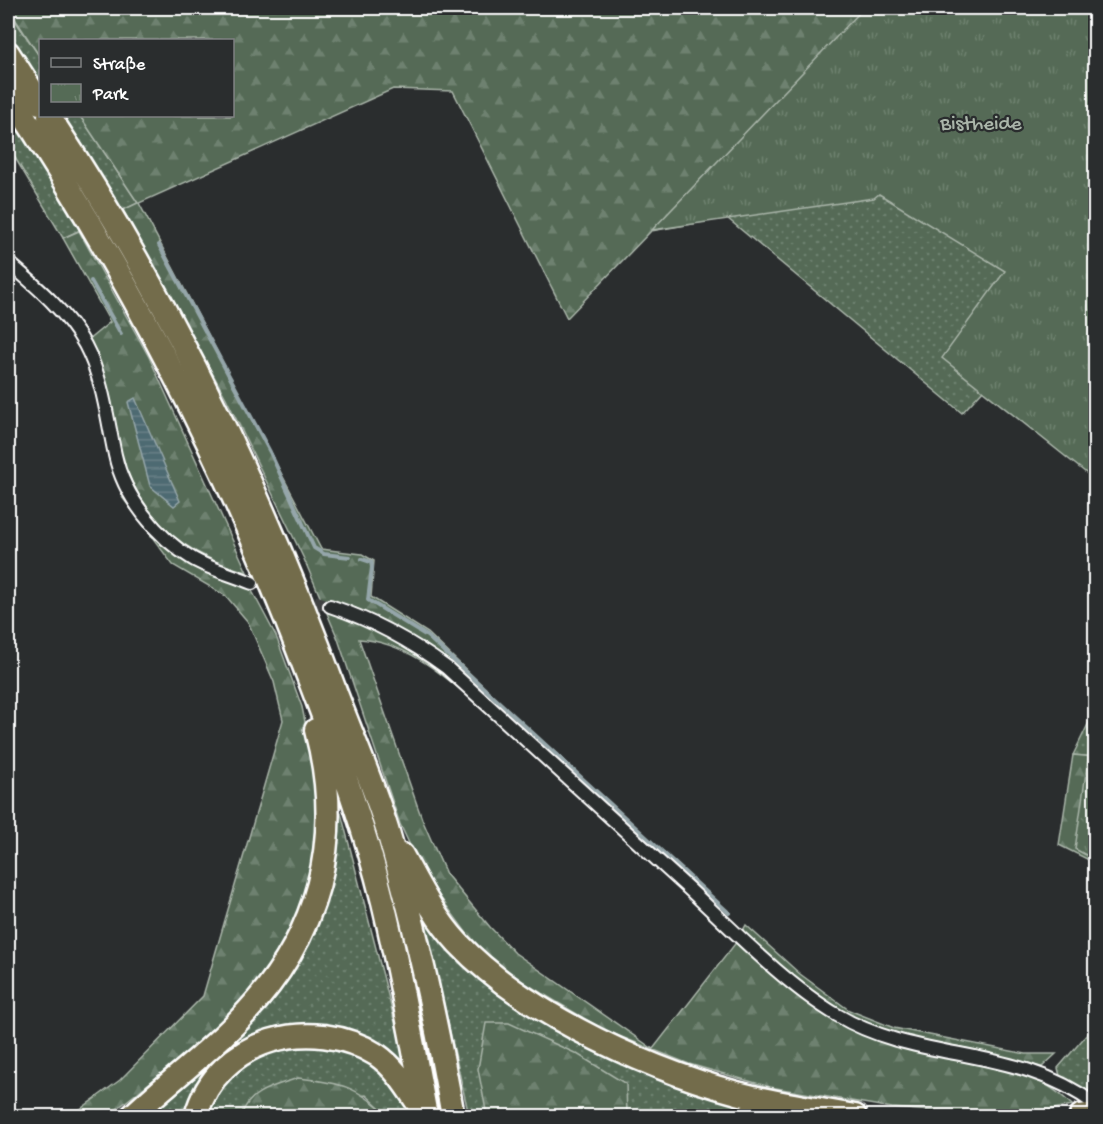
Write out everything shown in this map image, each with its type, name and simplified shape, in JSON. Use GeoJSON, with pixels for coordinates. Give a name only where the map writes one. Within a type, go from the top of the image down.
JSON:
{"type":"FeatureCollection","features":[{"type":"Feature","properties":{"kind":"highway"},"geometry":{"type":"LineString","coordinates":[[8,53],[39,101]]}},
{"type":"Feature","properties":{"kind":"highway"},"geometry":{"type":"LineString","coordinates":[[8,92],[46,150],[134,297],[228,481],[284,611],[330,734],[383,902],[426,1115]]}},
{"type":"Feature","properties":{"kind":"highway"},"geometry":{"type":"LineString","coordinates":[[50,117],[147,278],[242,463],[296,585],[386,828],[441,1047],[453,1116]]}},
{"type":"Feature","properties":{"kind":"highway"},"geometry":{"type":"LineString","coordinates":[[121,1116],[170,1079],[240,1019],[285,964],[318,895],[326,853],[328,820],[325,777],[318,739],[284,611]]}},
{"type":"Feature","properties":{"kind":"highway"},"geometry":{"type":"LineString","coordinates":[[386,828],[432,910],[476,961],[510,990],[599,1039],[701,1081],[756,1097],[855,1116]]}},
{"type":"Feature","properties":{"kind":"highway"},"geometry":{"type":"LineString","coordinates":[[196,1116],[211,1086],[224,1067],[245,1052],[273,1039],[301,1035],[334,1037],[377,1056],[395,1071],[426,1115]]}},
{"type":"Feature","properties":{"kind":"highway"},"geometry":{"type":"LineString","coordinates":[[132,1116],[170,1079]]}},
{"type":"Feature","properties":{"kind":"highway"},"geometry":{"type":"LineString","coordinates":[[748,1116],[794,1114],[849,1116]]}},
{"type":"Feature","properties":{"kind":"highway"},"geometry":{"type":"LineString","coordinates":[[1081,1116],[1095,1114]]}},
{"type":"Feature","properties":{"kind":"street"},"geometry":{"type":"LineString","coordinates":[[8,262],[73,325],[86,346],[100,381],[115,459],[125,485],[143,513],[165,538],[194,560],[252,583]]}},
{"type":"Feature","properties":{"kind":"street"},"geometry":{"type":"LineString","coordinates":[[330,606],[394,633],[423,649],[447,668],[748,944],[835,1014],[886,1037],[1004,1062],[1046,1075],[1095,1105]]}},
{"type":"Feature","properties":{"kind":"green space"},"geometry":{"type":"Polygon","coordinates":[[[8,8],[1095,8],[1094,155],[651,231],[567,318],[453,91],[393,89],[139,203],[321,549],[362,554],[374,561],[371,597],[428,633],[482,685],[470,698],[419,659],[375,641],[359,639],[422,819],[446,874],[515,953],[653,1049],[738,940],[815,1004],[862,1034],[915,1050],[999,1066],[1026,1075],[1050,1087],[1072,1105],[1041,1112],[999,1116],[892,1108],[770,1087],[689,1064],[604,1030],[523,982],[480,951],[434,889],[415,856],[400,824],[338,639],[304,559],[226,398],[123,210],[138,203],[81,117],[234,117],[234,39],[39,39],[39,55],[8,8]]]}},
{"type":"Feature","properties":{"kind":"green space","name":"Bistheide"},"geometry":{"type":"Polygon","coordinates":[[[864,8],[1095,8],[1095,480],[942,358],[1005,271],[879,194],[874,198],[652,230],[864,8]]]}},
{"type":"Feature","properties":{"kind":"green space"},"geometry":{"type":"Polygon","coordinates":[[[8,10],[39,56],[39,117],[81,117],[138,203],[63,238],[8,146],[8,10]]]}},
{"type":"Feature","properties":{"kind":"green space"},"geometry":{"type":"Polygon","coordinates":[[[928,140],[1094,154],[996,376],[962,413],[727,218],[928,140]]]}},
{"type":"Feature","properties":{"kind":"green space"},"geometry":{"type":"Polygon","coordinates":[[[79,231],[149,357],[247,572],[206,557],[175,537],[151,512],[133,484],[119,452],[87,341],[110,322],[63,238],[79,231]]]}},
{"type":"Feature","properties":{"kind":"green space"},"geometry":{"type":"Polygon","coordinates":[[[122,497],[182,558],[251,589],[276,636],[302,707],[315,771],[318,836],[303,909],[281,954],[223,1024],[108,1116],[71,1116],[120,1080],[203,996],[283,720],[274,682],[248,622],[226,596],[173,565],[122,497]]]}},
{"type":"Feature","properties":{"kind":"green space"},"geometry":{"type":"Polygon","coordinates":[[[1095,710],[1095,757],[1073,755],[1095,710]]]}},
{"type":"Feature","properties":{"kind":"green space"},"geometry":{"type":"Polygon","coordinates":[[[1095,737],[1095,860],[1075,849],[1089,752],[1095,737]]]}},
{"type":"Feature","properties":{"kind":"green space"},"geometry":{"type":"Polygon","coordinates":[[[1073,755],[1095,757],[1095,863],[1059,845],[1073,755]]]}},
{"type":"Feature","properties":{"kind":"green space"},"geometry":{"type":"Polygon","coordinates":[[[333,793],[341,813],[412,1088],[391,1062],[269,1035],[190,1116],[139,1116],[160,1097],[333,793]]]}},
{"type":"Feature","properties":{"kind":"green space"},"geometry":{"type":"Polygon","coordinates":[[[421,903],[490,980],[765,1105],[714,1116],[469,1116],[421,903]]]}},
{"type":"Feature","properties":{"kind":"green space"},"geometry":{"type":"Polygon","coordinates":[[[746,925],[800,974],[849,1010],[894,1028],[1026,1054],[1056,1054],[1042,1067],[975,1050],[908,1037],[875,1027],[829,1004],[790,975],[741,934],[746,925]]]}},
{"type":"Feature","properties":{"kind":"green space"},"geometry":{"type":"Polygon","coordinates":[[[486,1023],[509,1023],[577,1054],[626,1084],[627,1116],[487,1116],[478,1069],[486,1023]]]}},
{"type":"Feature","properties":{"kind":"green space"},"geometry":{"type":"Polygon","coordinates":[[[1095,1025],[1095,1096],[1060,1076],[1058,1068],[1095,1025]]]}},
{"type":"Feature","properties":{"kind":"green space"},"geometry":{"type":"Polygon","coordinates":[[[312,1042],[346,1052],[372,1066],[392,1086],[411,1116],[389,1116],[366,1095],[242,1113],[241,1116],[205,1116],[225,1081],[247,1060],[269,1051],[312,1042]]]}},
{"type":"Feature","properties":{"kind":"green space"},"geometry":{"type":"Polygon","coordinates":[[[298,1078],[348,1088],[367,1098],[389,1116],[241,1116],[250,1100],[256,1095],[298,1078]]]}},
{"type":"Feature","properties":{"kind":"water"},"geometry":{"type":"Polygon","coordinates":[[[135,398],[180,501],[174,506],[150,486],[128,402],[135,398]]]}},
{"type":"Feature","properties":{"kind":"waterway"},"geometry":{"type":"LineString","coordinates":[[159,245],[270,452],[314,548],[324,554],[350,557]]}},
{"type":"Feature","properties":{"kind":"waterway"},"geometry":{"type":"LineString","coordinates":[[91,281],[121,334]]}},
{"type":"Feature","properties":{"kind":"waterway"},"geometry":{"type":"LineString","coordinates":[[362,559],[371,562],[372,567],[368,600],[427,636],[729,913]]}},
{"type":"Feature","properties":{"kind":"tunnel"},"geometry":{"type":"LineString","coordinates":[[297,596],[330,606]]}}]}
